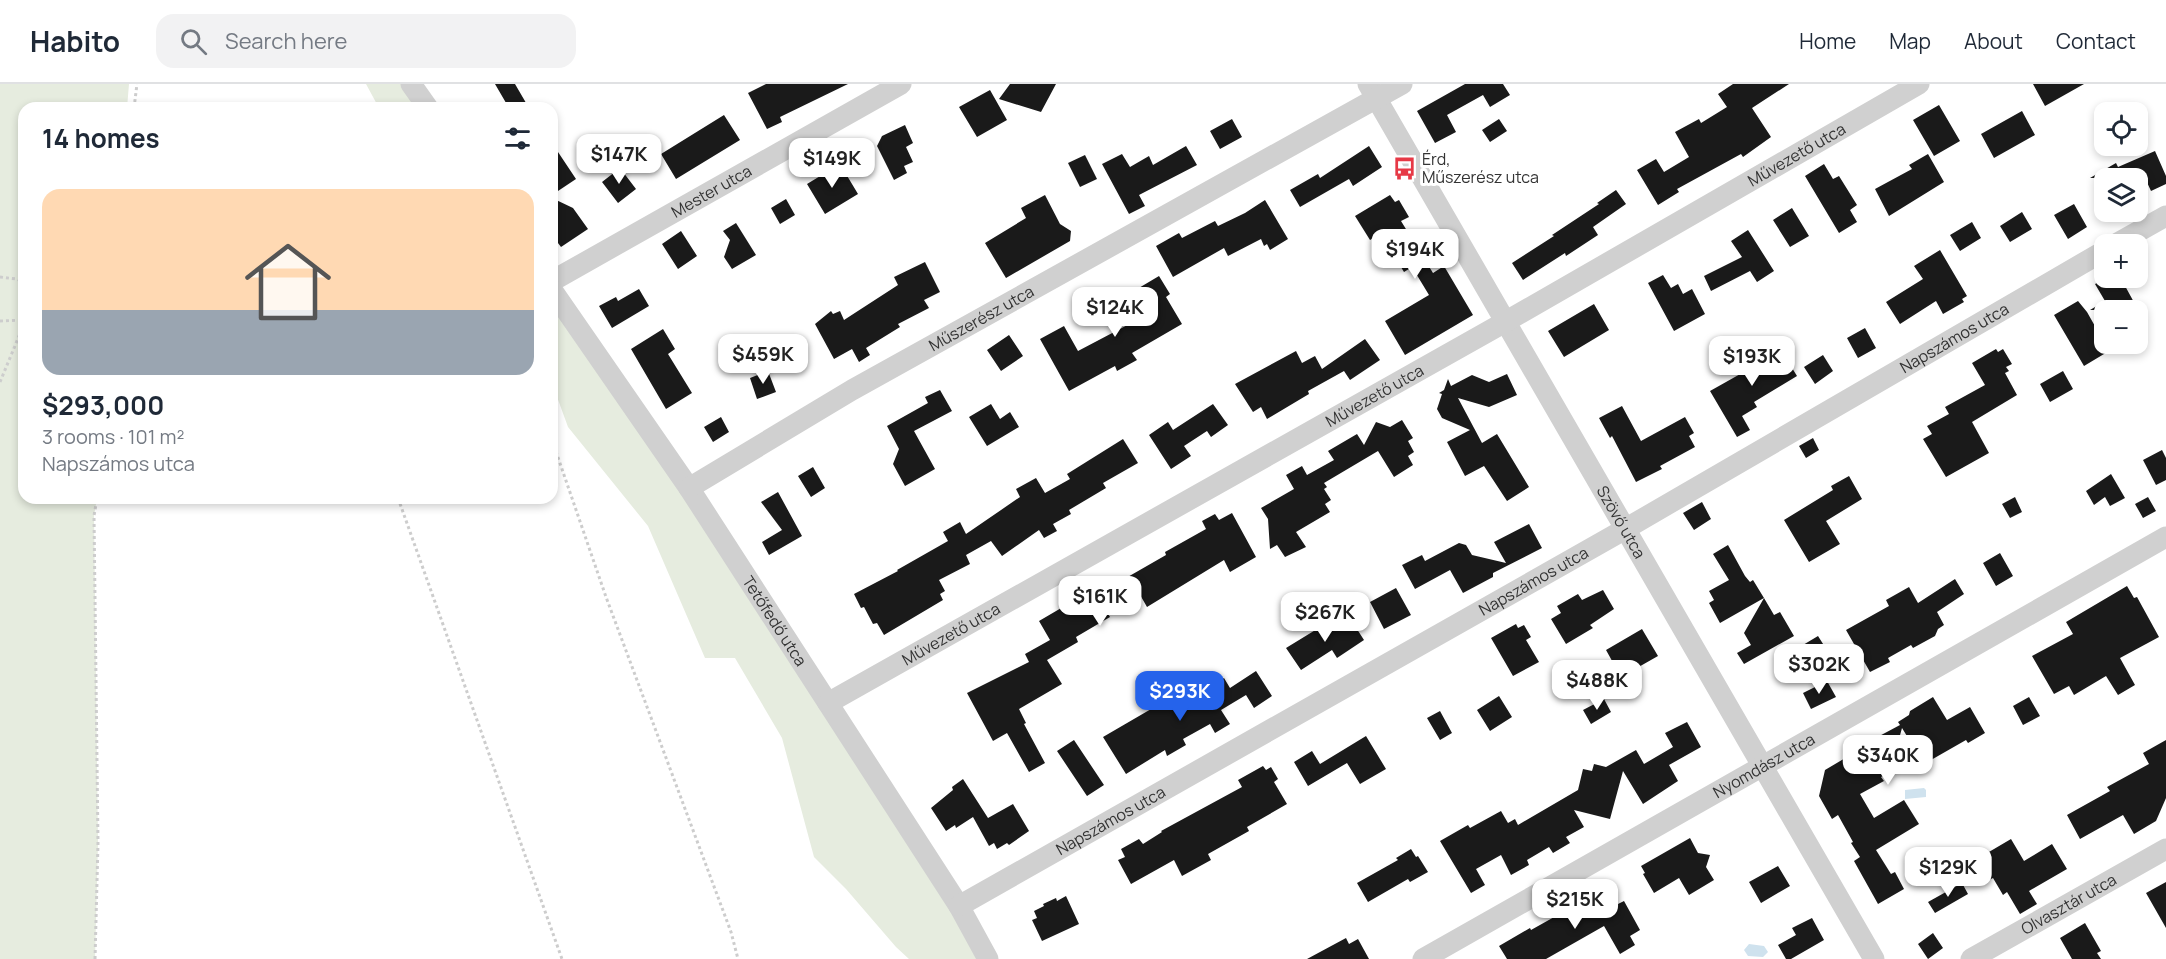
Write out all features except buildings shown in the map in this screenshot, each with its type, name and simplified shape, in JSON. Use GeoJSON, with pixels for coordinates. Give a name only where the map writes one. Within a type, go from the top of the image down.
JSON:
{"type":"FeatureCollection","features":[{"type":"Feature","properties":{"kind":"street"},"geometry":{"type":"LineString","coordinates":[[411,84],[424,102]]}},
{"type":"Feature","properties":{"kind":"street","name":"Mester utca"},"geometry":{"type":"LineString","coordinates":[[558,278],[901,84]]}},
{"type":"Feature","properties":{"kind":"street","name":"Műszerész utca"},"geometry":{"type":"LineString","coordinates":[[689,488],[852,390],[1373,91],[1402,84]]}},
{"type":"Feature","properties":{"kind":"street","name":"Művezető utca"},"geometry":{"type":"LineString","coordinates":[[828,703],[1505,322],[1919,84]]}},
{"type":"Feature","properties":{"kind":"street","name":"Szövő utca"},"geometry":{"type":"LineString","coordinates":[[1373,91],[1874,959]]}},
{"type":"Feature","properties":{"kind":"street"},"geometry":{"type":"LineString","coordinates":[[2134,234],[2166,216]]}},
{"type":"Feature","properties":{"kind":"street","name":"Napszámos utca"},"geometry":{"type":"LineString","coordinates":[[959,906],[1626,529],[2094,257]]}},
{"type":"Feature","properties":{"kind":"street","name":"Tetőfedő utca"},"geometry":{"type":"LineString","coordinates":[[558,299],[689,488],[959,906],[988,959]]}},
{"type":"Feature","properties":{"kind":"street","name":"Nyomdász utca"},"geometry":{"type":"LineString","coordinates":[[1423,959],[2166,537]]}},
{"type":"Feature","properties":{"kind":"street","name":"Olvasztár utca"},"geometry":{"type":"LineString","coordinates":[[1971,959],[2166,849]]}},
{"type":"Feature","properties":{"kind":"path"},"geometry":{"type":"LineString","coordinates":[[135,102],[137,84]]}},
{"type":"Feature","properties":{"kind":"path"},"geometry":{"type":"LineString","coordinates":[[0,277],[18,281]]}},
{"type":"Feature","properties":{"kind":"path"},"geometry":{"type":"LineString","coordinates":[[0,321],[18,322]]}},
{"type":"Feature","properties":{"kind":"path"},"geometry":{"type":"LineString","coordinates":[[0,382],[18,337]]}},
{"type":"Feature","properties":{"kind":"path"},"geometry":{"type":"LineString","coordinates":[[558,457],[606,597],[731,932],[738,959]]}},
{"type":"Feature","properties":{"kind":"path"},"geometry":{"type":"LineString","coordinates":[[95,959],[98,843],[94,516],[96,504]]}},
{"type":"Feature","properties":{"kind":"path"},"geometry":{"type":"LineString","coordinates":[[400,504],[562,959]]}},
{"type":"Feature","properties":{"kind":"shaded area"},"geometry":{"type":"Polygon","coordinates":[[[0,84],[129,84],[128,102],[18,102],[18,504],[96,504],[94,516],[98,843],[95,959],[0,959],[0,84]]]}},
{"type":"Feature","properties":{"kind":"shaded area"},"geometry":{"type":"Polygon","coordinates":[[[366,84],[411,84],[424,102],[376,102],[366,84]]]}},
{"type":"Feature","properties":{"kind":"shaded area"},"geometry":{"type":"Polygon","coordinates":[[[558,299],[988,959],[909,959],[814,857],[782,738],[735,658],[705,658],[648,526],[568,427],[558,400],[558,299]]]}},
{"type":"Feature","properties":{"kind":"water"},"geometry":{"type":"Polygon","coordinates":[[[1924,788],[1926,797],[1905,799],[1905,790],[1924,788]]]}},
{"type":"Feature","properties":{"kind":"water"},"geometry":{"type":"Polygon","coordinates":[[[1749,944],[1764,946],[1768,952],[1763,957],[1748,956],[1744,950],[1749,944]]]}},
{"type":"Feature","properties":{"kind":"place","name":"Érd, Műszerész utca"},"geometry":{"type":"Point","coordinates":[1404,168]}}]}
